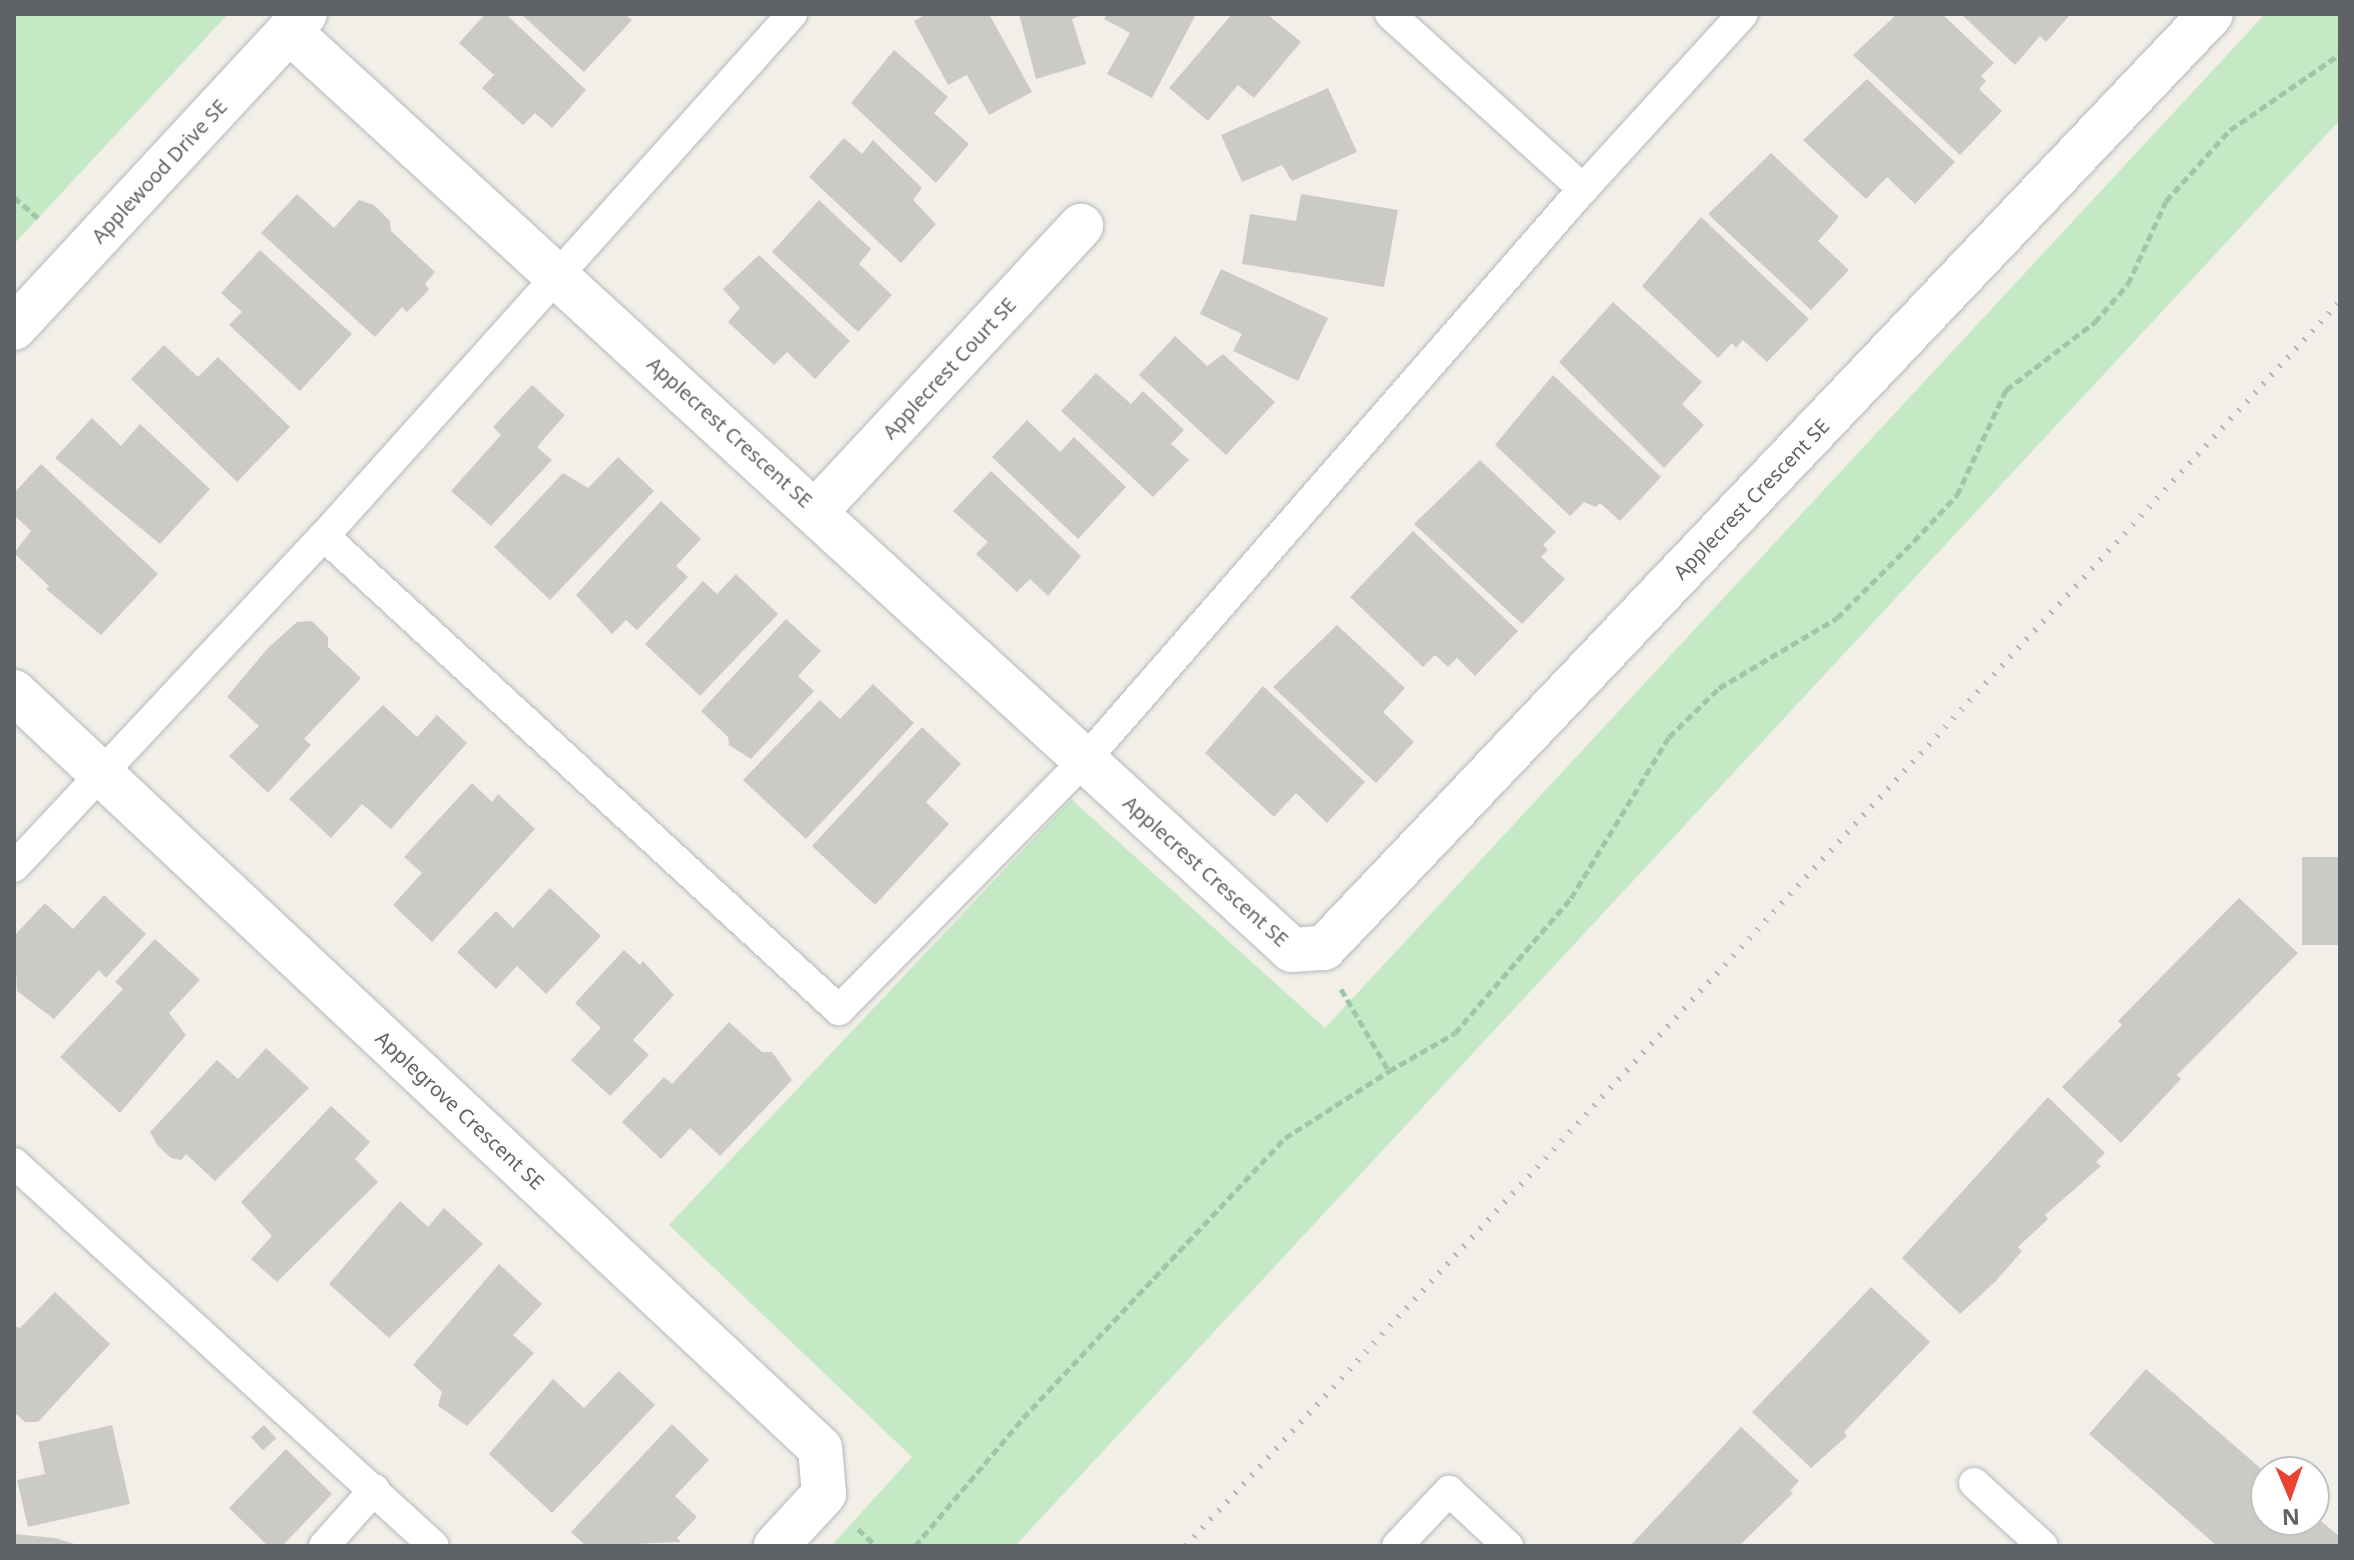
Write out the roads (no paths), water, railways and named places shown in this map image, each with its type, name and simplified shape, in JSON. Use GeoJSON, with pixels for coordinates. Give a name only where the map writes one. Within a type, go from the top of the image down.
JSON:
{"type":"FeatureCollection","features":[{"type":"Feature","properties":{"kind":"street","name":"Applecrest Crescent SE"},"geometry":{"type":"LineString","coordinates":[[297,22],[556,276],[817,510],[1292,950],[1324,948],[2211,14]]}},
{"type":"Feature","properties":{"kind":"street","name":"Applewood Drive SE"},"geometry":{"type":"LineString","coordinates":[[14,328],[297,22]]}},
{"type":"Feature","properties":{"kind":"street","name":"Applecrest Court SE"},"geometry":{"type":"LineString","coordinates":[[817,510],[1081,226]]}},
{"type":"Feature","properties":{"kind":"street","name":"Applegrove Crescent SE"},"geometry":{"type":"LineString","coordinates":[[14,692],[820,1448],[824,1494],[776,1546]]}},
{"type":"Feature","properties":{"kind":"lane"},"geometry":{"type":"LineString","coordinates":[[14,867],[324,536],[792,14]]}},
{"type":"Feature","properties":{"kind":"lane"},"geometry":{"type":"LineString","coordinates":[[1390,14],[1583,189]]}},
{"type":"Feature","properties":{"kind":"lane"},"geometry":{"type":"LineString","coordinates":[[324,536],[839,1010],[1085,760],[1583,189],[1743,14]]}},
{"type":"Feature","properties":{"kind":"lane"},"geometry":{"type":"LineString","coordinates":[[14,1163],[434,1546]]}},
{"type":"Feature","properties":{"kind":"lane"},"geometry":{"type":"LineString","coordinates":[[1974,1483],[2043,1546]]}},
{"type":"Feature","properties":{"kind":"lane"},"geometry":{"type":"LineString","coordinates":[[324,1546],[375,1489]]}},
{"type":"Feature","properties":{"kind":"lane"},"geometry":{"type":"LineString","coordinates":[[1397,1546],[1449,1491],[1508,1546]]}},
{"type":"Feature","properties":{"kind":"railway"},"geometry":{"type":"LineString","coordinates":[[1186,1546],[2340,301]]}}]}
